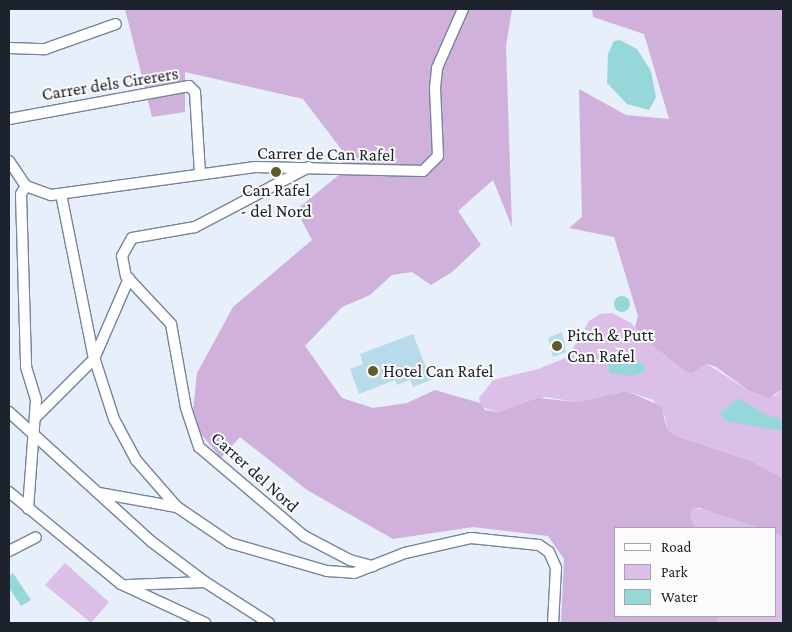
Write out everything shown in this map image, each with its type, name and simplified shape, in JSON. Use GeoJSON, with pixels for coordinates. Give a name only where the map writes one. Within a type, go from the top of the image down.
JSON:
{"type":"FeatureCollection","features":[{"type":"Feature","properties":{"kind":"street","name":"Carrer de Can Rafel"},"geometry":{"type":"LineString","coordinates":[[26,186],[42,194],[61,194],[255,167],[309,167],[404,172],[430,168],[438,156],[439,146],[435,88],[437,68],[463,9]]}},
{"type":"Feature","properties":{"kind":"street"},"geometry":{"type":"LineString","coordinates":[[9,48],[45,49],[116,24]]}},
{"type":"Feature","properties":{"kind":"street","name":"Carrer dels Cirerers"},"geometry":{"type":"LineString","coordinates":[[9,120],[189,86],[195,92],[200,174]]}},
{"type":"Feature","properties":{"kind":"street"},"geometry":{"type":"LineString","coordinates":[[9,161],[26,186],[21,194],[26,367],[36,400],[28,509]]}},
{"type":"Feature","properties":{"kind":"street","name":"Carrer del Nord"},"geometry":{"type":"LineString","coordinates":[[309,167],[195,227],[132,238],[122,256],[129,278],[172,324],[186,408],[199,447],[304,536],[350,560],[373,566]]}},
{"type":"Feature","properties":{"kind":"street"},"geometry":{"type":"LineString","coordinates":[[61,194],[94,360],[122,436],[136,460],[177,507],[230,543],[274,558],[327,571],[354,573],[404,553],[471,538],[539,545],[549,552],[556,568],[553,623]]}},
{"type":"Feature","properties":{"kind":"street"},"geometry":{"type":"LineString","coordinates":[[36,417],[94,360],[129,278]]}},
{"type":"Feature","properties":{"kind":"street"},"geometry":{"type":"LineString","coordinates":[[9,412],[152,542],[205,582],[269,623]]}},
{"type":"Feature","properties":{"kind":"street"},"geometry":{"type":"LineString","coordinates":[[9,492],[123,585],[205,623]]}},
{"type":"Feature","properties":{"kind":"street"},"geometry":{"type":"LineString","coordinates":[[98,493],[177,507]]}},
{"type":"Feature","properties":{"kind":"street"},"geometry":{"type":"LineString","coordinates":[[9,551],[36,537]]}},
{"type":"Feature","properties":{"kind":"street"},"geometry":{"type":"LineString","coordinates":[[123,585],[205,582]]}},
{"type":"Feature","properties":{"kind":"green space"},"geometry":{"type":"Polygon","coordinates":[[[612,313],[631,323],[653,346],[686,372],[692,373],[707,364],[748,390],[775,396],[783,389],[783,478],[751,461],[677,436],[667,429],[665,417],[653,400],[627,391],[576,402],[546,397],[498,412],[481,407],[479,398],[493,380],[538,369],[568,357],[589,321],[600,314],[612,313]]]}},
{"type":"Feature","properties":{"kind":"green space"},"geometry":{"type":"Polygon","coordinates":[[[693,509],[708,509],[757,527],[695,527],[690,516],[693,509]]]}},
{"type":"Feature","properties":{"kind":"green space"},"geometry":{"type":"Polygon","coordinates":[[[777,535],[783,538],[783,623],[715,623],[719,617],[777,617],[777,535]]]}},
{"type":"Feature","properties":{"kind":"green space"},"geometry":{"type":"Polygon","coordinates":[[[65,563],[109,602],[91,623],[45,585],[65,563]]]}},
{"type":"Feature","properties":{"kind":"shaded area"},"geometry":{"type":"Polygon","coordinates":[[[125,9],[512,9],[506,46],[512,227],[493,180],[458,211],[481,245],[452,272],[431,285],[412,272],[392,275],[370,295],[342,307],[305,346],[342,398],[373,408],[407,403],[435,390],[480,403],[485,410],[498,412],[538,398],[576,402],[627,391],[661,406],[667,429],[677,436],[751,461],[783,478],[783,538],[777,535],[777,527],[757,527],[700,508],[693,509],[690,516],[695,527],[614,527],[614,617],[719,617],[715,623],[561,623],[564,559],[548,536],[473,527],[393,539],[307,490],[240,437],[221,458],[200,433],[193,411],[197,373],[233,307],[312,240],[296,210],[340,174],[344,153],[303,99],[185,72],[185,112],[152,117],[125,9]]]}},
{"type":"Feature","properties":{"kind":"shaded area"},"geometry":{"type":"Polygon","coordinates":[[[592,9],[783,9],[783,389],[769,398],[748,390],[716,367],[707,364],[692,373],[686,372],[653,346],[635,327],[638,316],[614,237],[569,228],[582,217],[579,89],[626,115],[669,119],[644,34],[593,17],[592,9]]]}},
{"type":"Feature","properties":{"kind":"water"},"geometry":{"type":"Polygon","coordinates":[[[620,40],[637,49],[651,71],[656,97],[649,110],[627,104],[607,83],[608,54],[614,41],[620,40]]]}},
{"type":"Feature","properties":{"kind":"water"},"geometry":{"type":"Polygon","coordinates":[[[619,296],[625,296],[630,301],[628,310],[619,312],[614,307],[614,301],[619,296]]]}},
{"type":"Feature","properties":{"kind":"water"},"geometry":{"type":"Polygon","coordinates":[[[621,359],[641,362],[647,371],[632,376],[610,373],[607,363],[621,359]]]}},
{"type":"Feature","properties":{"kind":"water"},"geometry":{"type":"Polygon","coordinates":[[[738,398],[767,415],[783,420],[783,431],[725,421],[720,413],[738,398]]]}},
{"type":"Feature","properties":{"kind":"water"},"geometry":{"type":"Polygon","coordinates":[[[13,573],[31,600],[21,606],[9,588],[9,576],[13,573]]]}},
{"type":"Feature","properties":{"kind":"building","name":"Pitch & Putt Can Rafel"},"geometry":{"type":"Polygon","coordinates":[[[562,332],[566,352],[553,357],[548,338],[562,332]]]}},
{"type":"Feature","properties":{"kind":"building"},"geometry":{"type":"Polygon","coordinates":[[[413,334],[431,380],[413,387],[410,380],[397,385],[395,380],[359,394],[350,369],[363,364],[360,354],[413,334]]]}},
{"type":"Feature","properties":{"kind":"place","name":"Can Rafel - del Nord"},"geometry":{"type":"Point","coordinates":[276,172]}},
{"type":"Feature","properties":{"kind":"place","name":"Pitch & Putt Can Rafel"},"geometry":{"type":"Point","coordinates":[557,346]}},
{"type":"Feature","properties":{"kind":"place","name":"Hotel Can Rafel"},"geometry":{"type":"Point","coordinates":[373,371]}}]}
